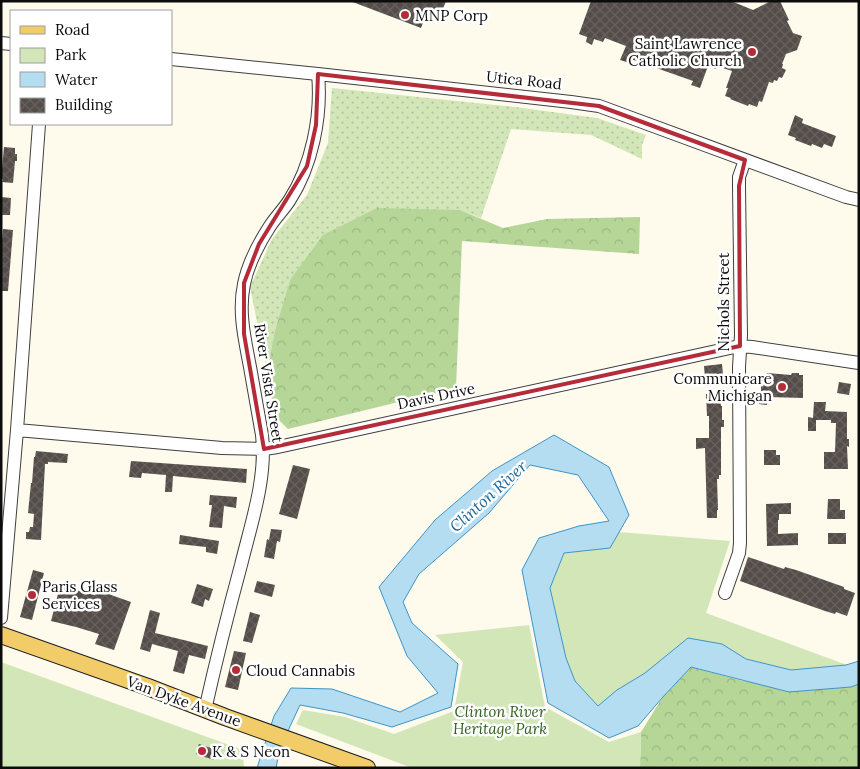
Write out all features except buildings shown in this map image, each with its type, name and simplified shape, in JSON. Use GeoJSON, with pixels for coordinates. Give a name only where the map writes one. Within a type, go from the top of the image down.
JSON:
{"type":"FeatureCollection","features":[{"type":"Feature","properties":{"kind":"main road","name":"Van Dyke Avenue"},"geometry":{"type":"LineString","coordinates":[[1,635],[367,768]]}},
{"type":"Feature","properties":{"kind":"street","name":"Utica Road"},"geometry":{"type":"LineString","coordinates":[[172,59],[599,106],[846,197],[859,200]]}},
{"type":"Feature","properties":{"kind":"street","name":"River Vista Street"},"geometry":{"type":"LineString","coordinates":[[205,710],[251,525],[263,463],[262,435],[244,334],[242,296],[244,283],[253,258],[270,226],[288,203],[301,181],[307,166],[316,124],[319,87],[318,74]]}},
{"type":"Feature","properties":{"kind":"street"},"geometry":{"type":"LineString","coordinates":[[1,618],[17,430],[39,125]]}},
{"type":"Feature","properties":{"kind":"street","name":"Nichols Street"},"geometry":{"type":"LineString","coordinates":[[726,593],[740,548],[739,177],[745,160]]}},
{"type":"Feature","properties":{"kind":"street","name":"Davis Drive"},"geometry":{"type":"LineString","coordinates":[[17,430],[264,450],[740,346],[859,364]]}},
{"type":"Feature","properties":{"kind":"highlighted area"},"geometry":{"type":"Polygon","coordinates":[[[318,74],[599,106],[745,160],[739,186],[740,346],[264,449],[244,334],[244,283],[259,244],[307,166],[316,125],[318,74]]]}},
{"type":"Feature","properties":{"kind":"green space"},"geometry":{"type":"Polygon","coordinates":[[[332,88],[515,107],[597,118],[646,135],[642,145],[642,159],[591,135],[511,129],[481,218],[460,210],[290,280],[275,330],[267,372],[250,287],[272,239],[307,195],[328,143],[332,88]]]}},
{"type":"Feature","properties":{"kind":"green space"},"geometry":{"type":"Polygon","coordinates":[[[377,208],[460,210],[503,228],[547,219],[640,217],[639,254],[462,241],[456,388],[288,429],[275,416],[267,372],[275,330],[290,280],[323,235],[377,208]]]}},
{"type":"Feature","properties":{"kind":"green space"},"geometry":{"type":"Polygon","coordinates":[[[619,532],[730,541],[706,613],[847,665],[791,670],[746,659],[722,644],[645,673],[617,690],[598,706],[575,681],[566,658],[550,588],[563,553],[610,548],[619,532]]]}},
{"type":"Feature","properties":{"kind":"green space","name":"Clinton River Heritage Park"},"geometry":{"type":"Polygon","coordinates":[[[529,625],[545,707],[609,742],[641,732],[640,768],[412,768],[296,724],[303,710],[345,717],[394,734],[454,711],[463,662],[435,635],[529,625]]]}},
{"type":"Feature","properties":{"kind":"green space"},"geometry":{"type":"Polygon","coordinates":[[[1,662],[243,750],[244,768],[1,768],[1,662]]]}},
{"type":"Feature","properties":{"kind":"green space"},"geometry":{"type":"Polygon","coordinates":[[[691,667],[743,681],[851,687],[859,684],[859,768],[640,768],[641,732],[662,698],[691,667]]]}},
{"type":"Feature","properties":{"kind":"water","name":"Clinton River"},"geometry":{"type":"Polygon","coordinates":[[[554,435],[609,467],[629,515],[610,548],[564,553],[550,588],[566,658],[575,681],[598,706],[617,690],[645,673],[688,638],[722,644],[746,659],[791,670],[846,665],[859,661],[859,684],[851,687],[789,692],[691,667],[638,726],[609,738],[548,703],[522,570],[539,538],[579,526],[609,521],[578,475],[530,465],[489,513],[419,574],[403,602],[412,623],[458,664],[451,707],[392,727],[343,713],[300,705],[280,748],[276,768],[257,768],[274,716],[291,688],[332,689],[400,712],[438,693],[407,656],[379,587],[435,520],[492,471],[554,435]]]}},
{"type":"Feature","properties":{"kind":"place","name":"MNP Corp"},"geometry":{"type":"Point","coordinates":[405,15]}},
{"type":"Feature","properties":{"kind":"place","name":"Saint Lawrence Catholic Church"},"geometry":{"type":"Point","coordinates":[752,52]}},
{"type":"Feature","properties":{"kind":"place","name":"Communicare Michigan"},"geometry":{"type":"Point","coordinates":[782,387]}},
{"type":"Feature","properties":{"kind":"place","name":"Paris Glass Services"},"geometry":{"type":"Point","coordinates":[32,595]}},
{"type":"Feature","properties":{"kind":"place","name":"Cloud Cannabis"},"geometry":{"type":"Point","coordinates":[236,670]}},
{"type":"Feature","properties":{"kind":"place","name":"K & S Neon"},"geometry":{"type":"Point","coordinates":[202,751]}}]}
